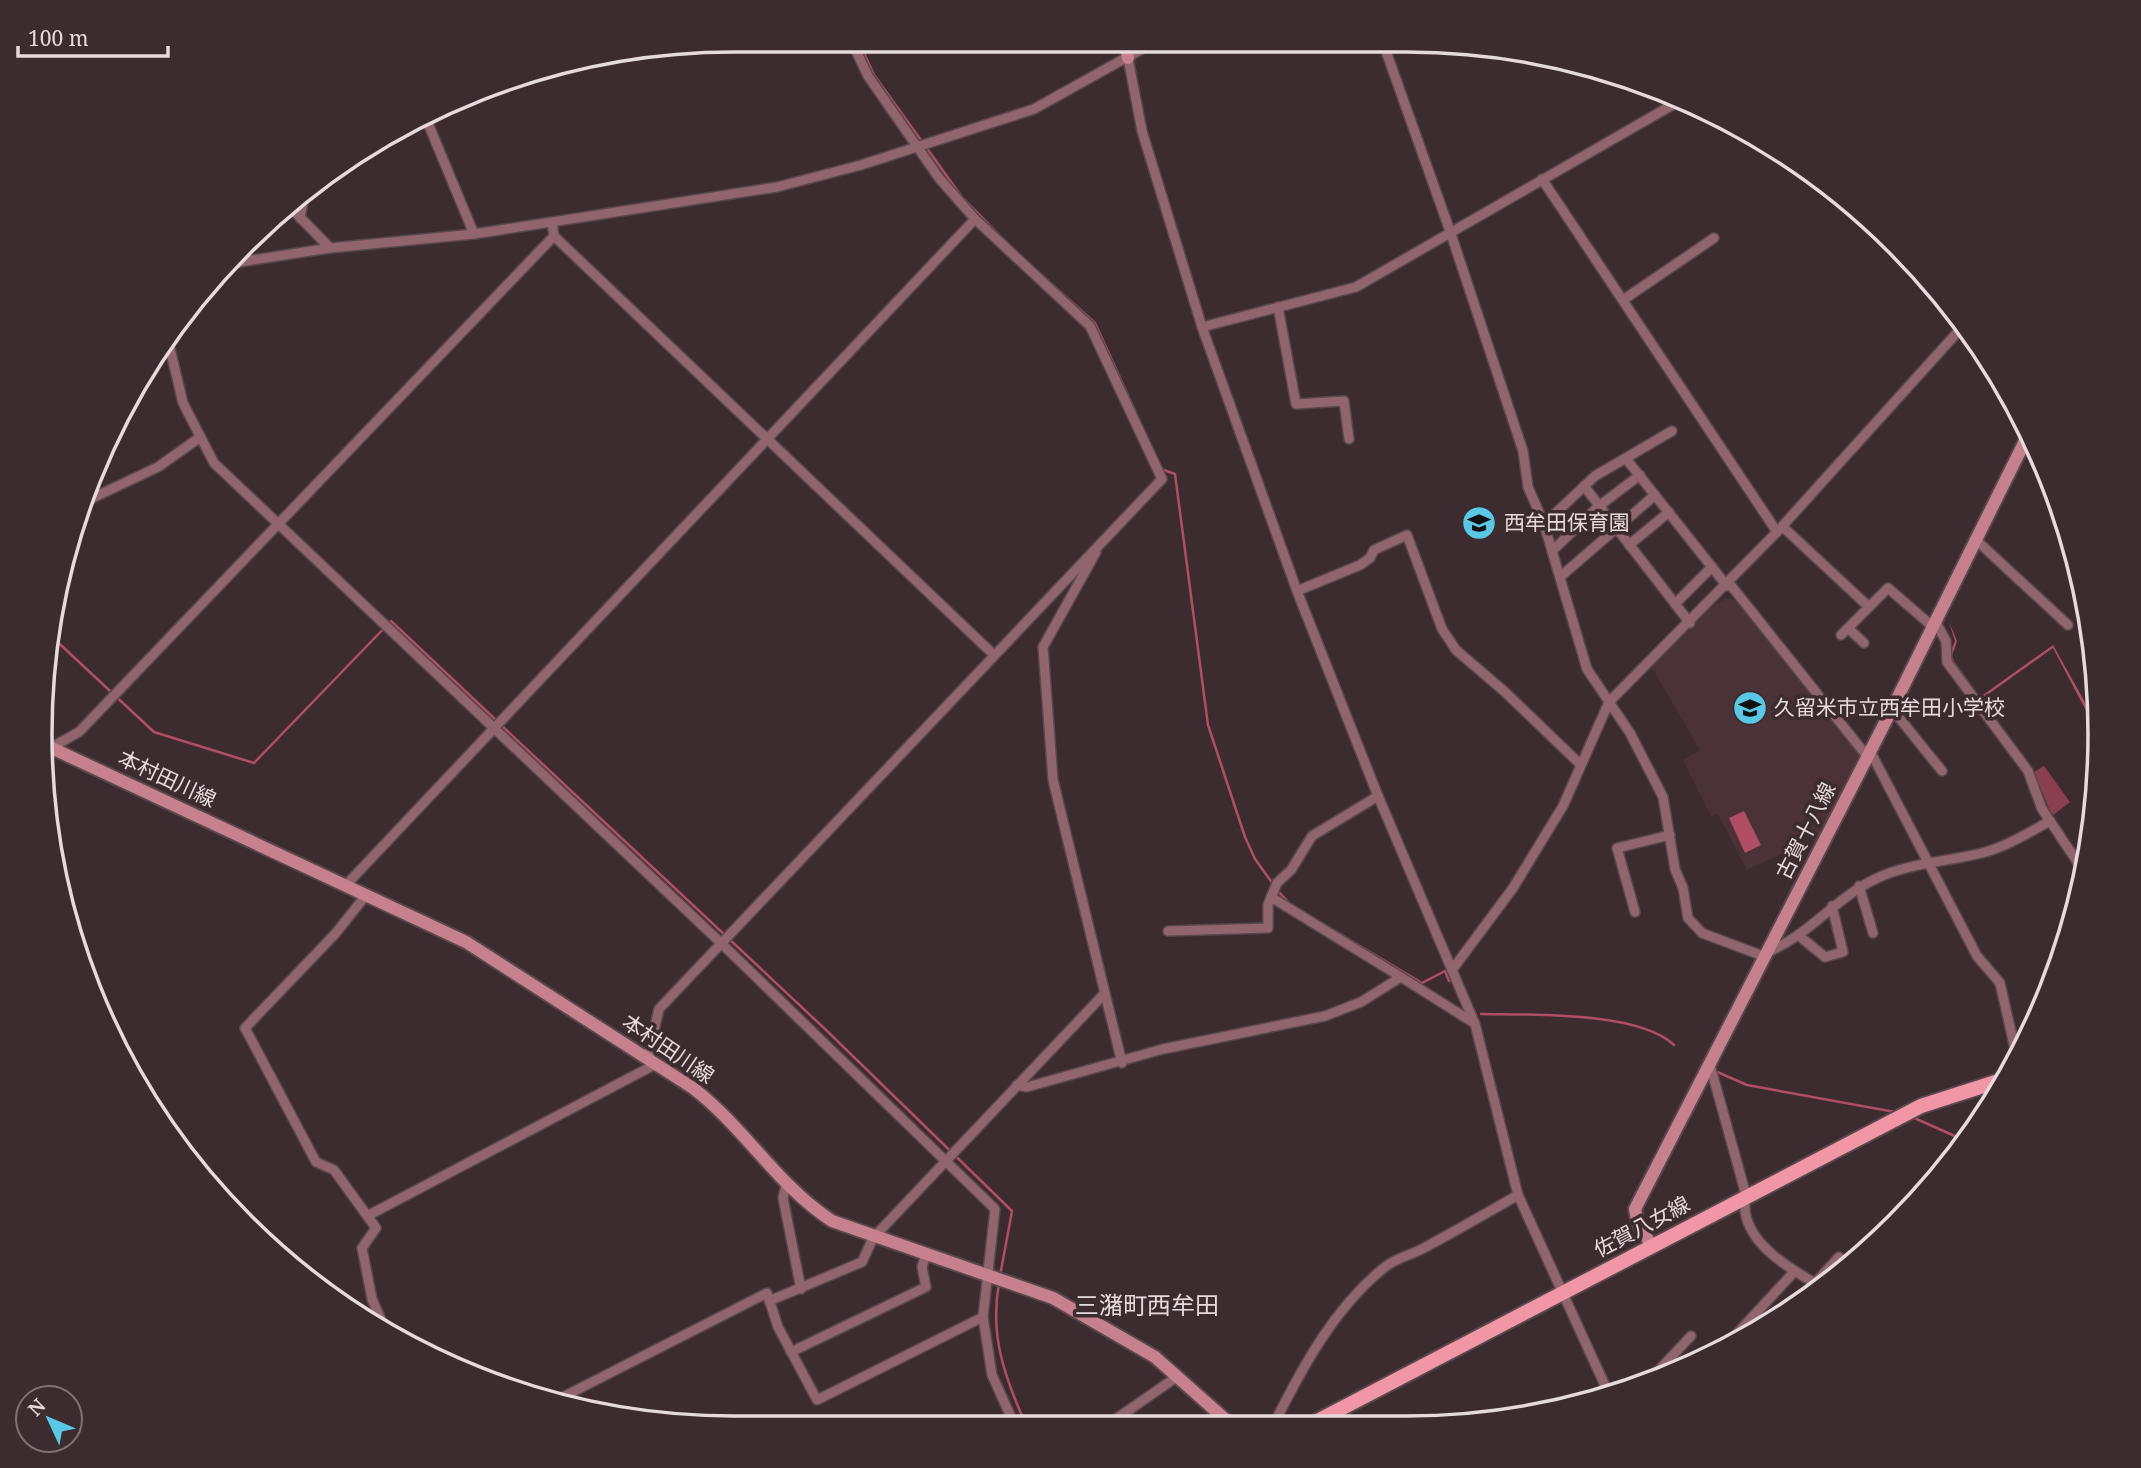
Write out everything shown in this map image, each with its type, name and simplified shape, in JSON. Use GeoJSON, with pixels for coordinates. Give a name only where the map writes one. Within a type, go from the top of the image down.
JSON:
{"type":"FeatureCollection","features":[{"type":"Feature","properties":{"kind":"main road"},"geometry":{"type":"LineString","coordinates":[[1127,52],[1128,58]]}},
{"type":"Feature","properties":{"kind":"main road","name":"古賀十八線"},"geometry":{"type":"LineString","coordinates":[[1652,1246],[1638,1224],[1635,1209],[1892,709],[2023,444]]}},
{"type":"Feature","properties":{"kind":"main road","name":"本村田川線"},"geometry":{"type":"LineString","coordinates":[[53,749],[347,884],[466,942],[652,1061],[725,1112],[786,1185],[805,1203],[832,1221],[873,1238],[988,1274],[1053,1298],[1122,1336],[1178,1376],[1221,1416]]}},
{"type":"Feature","properties":{"kind":"main road","name":"佐賀八女線"},"geometry":{"type":"LineString","coordinates":[[1338,1416],[1746,1195],[1921,1106],[1990,1087]]}},
{"type":"Feature","properties":{"kind":"street"},"geometry":{"type":"LineString","coordinates":[[369,1215],[652,1061],[659,1009],[1103,538],[1162,479],[1090,326],[975,219],[939,178],[868,76],[857,52]]}},
{"type":"Feature","properties":{"kind":"street"},"geometry":{"type":"LineString","coordinates":[[243,261],[330,248],[474,234],[777,187],[919,147],[1034,109],[1138,52]]}},
{"type":"Feature","properties":{"kind":"street"},"geometry":{"type":"LineString","coordinates":[[1386,52],[1450,231],[1523,452],[1528,487],[1544,524],[1587,669],[1655,776],[1664,797],[1688,918],[1702,933],[1764,954],[1798,935],[1859,886],[1885,874],[2006,845],[2050,821]]}},
{"type":"Feature","properties":{"kind":"street"},"geometry":{"type":"LineString","coordinates":[[1128,58],[1142,131],[1202,327],[1297,591],[1378,796],[1475,1024],[1518,1195],[1605,1385]]}},
{"type":"Feature","properties":{"kind":"street"},"geometry":{"type":"LineString","coordinates":[[1202,327],[1356,287],[1671,106]]}},
{"type":"Feature","properties":{"kind":"street"},"geometry":{"type":"LineString","coordinates":[[429,125],[474,234]]}},
{"type":"Feature","properties":{"kind":"street"},"geometry":{"type":"LineString","coordinates":[[1542,179],[1780,529],[1869,607]]}},
{"type":"Feature","properties":{"kind":"street"},"geometry":{"type":"LineString","coordinates":[[300,218],[302,208]]}},
{"type":"Feature","properties":{"kind":"street"},"geometry":{"type":"LineString","coordinates":[[296,213],[330,248]]}},
{"type":"Feature","properties":{"kind":"street"},"geometry":{"type":"LineString","coordinates":[[347,884],[975,219]]}},
{"type":"Feature","properties":{"kind":"street"},"geometry":{"type":"LineString","coordinates":[[552,223],[554,236],[994,655]]}},
{"type":"Feature","properties":{"kind":"street"},"geometry":{"type":"LineString","coordinates":[[52,744],[79,732],[554,236]]}},
{"type":"Feature","properties":{"kind":"street"},"geometry":{"type":"LineString","coordinates":[[1623,300],[1714,238]]}},
{"type":"Feature","properties":{"kind":"street"},"geometry":{"type":"LineString","coordinates":[[1278,307],[1296,404],[1344,401],[1349,439]]}},
{"type":"Feature","properties":{"kind":"street"},"geometry":{"type":"LineString","coordinates":[[1452,970],[1513,888],[1563,806],[1609,702],[1780,529],[1958,332]]}},
{"type":"Feature","properties":{"kind":"street"},"geometry":{"type":"LineString","coordinates":[[170,350],[183,404],[214,463],[721,943],[995,1209],[983,1317],[992,1375],[1011,1416]]}},
{"type":"Feature","properties":{"kind":"street"},"geometry":{"type":"LineString","coordinates":[[1544,524],[1595,476],[1627,460],[1672,431]]}},
{"type":"Feature","properties":{"kind":"street"},"geometry":{"type":"LineString","coordinates":[[96,497],[159,467],[199,438]]}},
{"type":"Feature","properties":{"kind":"street"},"geometry":{"type":"LineString","coordinates":[[1627,460],[1712,567],[1868,752],[1977,956],[2000,983],[2014,1043]]}},
{"type":"Feature","properties":{"kind":"street"},"geometry":{"type":"LineString","coordinates":[[1552,551],[1599,506],[1640,475]]}},
{"type":"Feature","properties":{"kind":"street"},"geometry":{"type":"LineString","coordinates":[[1584,486],[1690,623]]}},
{"type":"Feature","properties":{"kind":"street"},"geometry":{"type":"LineString","coordinates":[[1560,577],[1655,495]]}},
{"type":"Feature","properties":{"kind":"street"},"geometry":{"type":"LineString","coordinates":[[1629,545],[1669,512]]}},
{"type":"Feature","properties":{"kind":"street"},"geometry":{"type":"LineString","coordinates":[[1297,591],[1360,565],[1370,558],[1374,551],[1407,536],[1442,629],[1456,650],[1514,700],[1581,765]]}},
{"type":"Feature","properties":{"kind":"street"},"geometry":{"type":"LineString","coordinates":[[1103,538],[1043,648],[1053,780],[1122,1063]]}},
{"type":"Feature","properties":{"kind":"street"},"geometry":{"type":"LineString","coordinates":[[1975,539],[2068,625]]}},
{"type":"Feature","properties":{"kind":"street"},"geometry":{"type":"LineString","coordinates":[[1675,604],[1712,567]]}},
{"type":"Feature","properties":{"kind":"street"},"geometry":{"type":"LineString","coordinates":[[1864,643],[1844,632],[1888,588],[1934,623],[1946,641],[1947,662],[2028,771],[2042,809],[2076,860]]}},
{"type":"Feature","properties":{"kind":"street"},"geometry":{"type":"LineString","coordinates":[[1892,709],[1942,771]]}},
{"type":"Feature","properties":{"kind":"street"},"geometry":{"type":"LineString","coordinates":[[1168,932],[1268,928],[1271,897],[1277,883],[1292,870],[1319,829],[1378,796]]}},
{"type":"Feature","properties":{"kind":"street"},"geometry":{"type":"LineString","coordinates":[[1635,912],[1617,848],[1670,835]]}},
{"type":"Feature","properties":{"kind":"street"},"geometry":{"type":"LineString","coordinates":[[1859,886],[1873,933]]}},
{"type":"Feature","properties":{"kind":"street"},"geometry":{"type":"LineString","coordinates":[[367,894],[335,934],[245,1028],[316,1162],[334,1170],[376,1228],[362,1248],[372,1299],[379,1316]]}},
{"type":"Feature","properties":{"kind":"street"},"geometry":{"type":"LineString","coordinates":[[1271,897],[1475,1024]]}},
{"type":"Feature","properties":{"kind":"street"},"geometry":{"type":"LineString","coordinates":[[1798,935],[1825,957],[1843,952],[1832,906]]}},
{"type":"Feature","properties":{"kind":"street"},"geometry":{"type":"LineString","coordinates":[[1017,1085],[1027,1087],[1122,1063],[1163,1049],[1325,1016],[1361,1002],[1401,977]]}},
{"type":"Feature","properties":{"kind":"street"},"geometry":{"type":"LineString","coordinates":[[769,1301],[862,1262],[873,1238],[1105,993]]}},
{"type":"Feature","properties":{"kind":"street"},"geometry":{"type":"LineString","coordinates":[[1710,1065],[1746,1195],[1744,1206],[1749,1230],[1794,1272],[1812,1282]]}},
{"type":"Feature","properties":{"kind":"street"},"geometry":{"type":"LineString","coordinates":[[786,1185],[783,1198],[801,1289]]}},
{"type":"Feature","properties":{"kind":"street"},"geometry":{"type":"LineString","coordinates":[[1278,1416],[1329,1327],[1363,1286],[1387,1264],[1421,1250],[1518,1195]]}},
{"type":"Feature","properties":{"kind":"street"},"geometry":{"type":"LineString","coordinates":[[791,1352],[926,1287],[922,1267],[926,1254]]}},
{"type":"Feature","properties":{"kind":"street"},"geometry":{"type":"LineString","coordinates":[[1832,1267],[1839,1257]]}},
{"type":"Feature","properties":{"kind":"street"},"geometry":{"type":"LineString","coordinates":[[1744,1326],[1794,1272]]}},
{"type":"Feature","properties":{"kind":"street"},"geometry":{"type":"LineString","coordinates":[[568,1394],[766,1293],[791,1352],[817,1400],[983,1317]]}},
{"type":"Feature","properties":{"kind":"street"},"geometry":{"type":"LineString","coordinates":[[1663,1366],[1691,1336]]}},
{"type":"Feature","properties":{"kind":"street"},"geometry":{"type":"LineString","coordinates":[[1120,1416],[1178,1376]]}},
{"type":"Feature","properties":{"kind":"shaded area","name":"久留米市立西牟田小学校"},"geometry":{"type":"Polygon","coordinates":[[[1728,598],[1740,603],[1861,756],[1817,844],[1807,834],[1783,853],[1747,870],[1718,814],[1711,816],[1683,760],[1700,750],[1651,666],[1716,603],[1728,598]]]}},
{"type":"Feature","properties":{"kind":"shaded area"},"geometry":{"type":"Polygon","coordinates":[[[1949,622],[1957,641],[1952,656],[1954,661],[1980,697],[2053,645],[2087,706],[2088,714],[2053,648],[1980,700],[1949,655],[1955,641],[1949,622]]]}},
{"type":"Feature","properties":{"kind":"shaded area"},"geometry":{"type":"Polygon","coordinates":[[[2044,766],[2070,802],[2052,816],[2034,772],[2044,766]]]}},
{"type":"Feature","properties":{"kind":"shaded area"},"geometry":{"type":"Polygon","coordinates":[[[1744,811],[1761,845],[1745,853],[1729,818],[1744,811]]]}},
{"type":"Feature","properties":{"kind":"waterway"},"geometry":{"type":"LineString","coordinates":[[863,52],[874,75],[962,197],[1009,245]]}},
{"type":"Feature","properties":{"kind":"waterway"},"geometry":{"type":"LineString","coordinates":[[1035,269],[1095,323],[1137,415]]}},
{"type":"Feature","properties":{"kind":"waterway"},"geometry":{"type":"LineString","coordinates":[[1161,469],[1175,474],[1208,725],[1245,837],[1255,859],[1273,884]]}},
{"type":"Feature","properties":{"kind":"waterway"},"geometry":{"type":"LineString","coordinates":[[58,643],[154,732],[254,763],[391,621],[497,721]]}},
{"type":"Feature","properties":{"kind":"waterway"},"geometry":{"type":"LineString","coordinates":[[502,726],[825,1029],[1012,1211],[1000,1276]]}},
{"type":"Feature","properties":{"kind":"waterway"},"geometry":{"type":"LineString","coordinates":[[1277,890],[1291,905]]}},
{"type":"Feature","properties":{"kind":"waterway"},"geometry":{"type":"LineString","coordinates":[[1330,928],[1422,983],[1445,971],[1449,981]]}},
{"type":"Feature","properties":{"kind":"waterway"},"geometry":{"type":"LineString","coordinates":[[1481,1014],[1554,1015],[1610,1021],[1657,1034],[1674,1045]]}},
{"type":"Feature","properties":{"kind":"waterway"},"geometry":{"type":"LineString","coordinates":[[1715,1071],[1747,1085],[1895,1112]]}},
{"type":"Feature","properties":{"kind":"waterway"},"geometry":{"type":"LineString","coordinates":[[1912,1117],[1957,1137]]}},
{"type":"Feature","properties":{"kind":"waterway"},"geometry":{"type":"LineString","coordinates":[[999,1283],[996,1322],[1001,1358],[1022,1416]]}},
{"type":"Feature","properties":{"kind":"place","name":"西牟田保育園"},"geometry":{"type":"Point","coordinates":[1479,523]}},
{"type":"Feature","properties":{"kind":"place","name":"久留米市立西牟田小学校"},"geometry":{"type":"Point","coordinates":[1750,708]}},
{"type":"Feature","properties":{"kind":"district","name":"三潴町西牟田"},"geometry":{"type":"Point","coordinates":[1147,1306]}}]}
